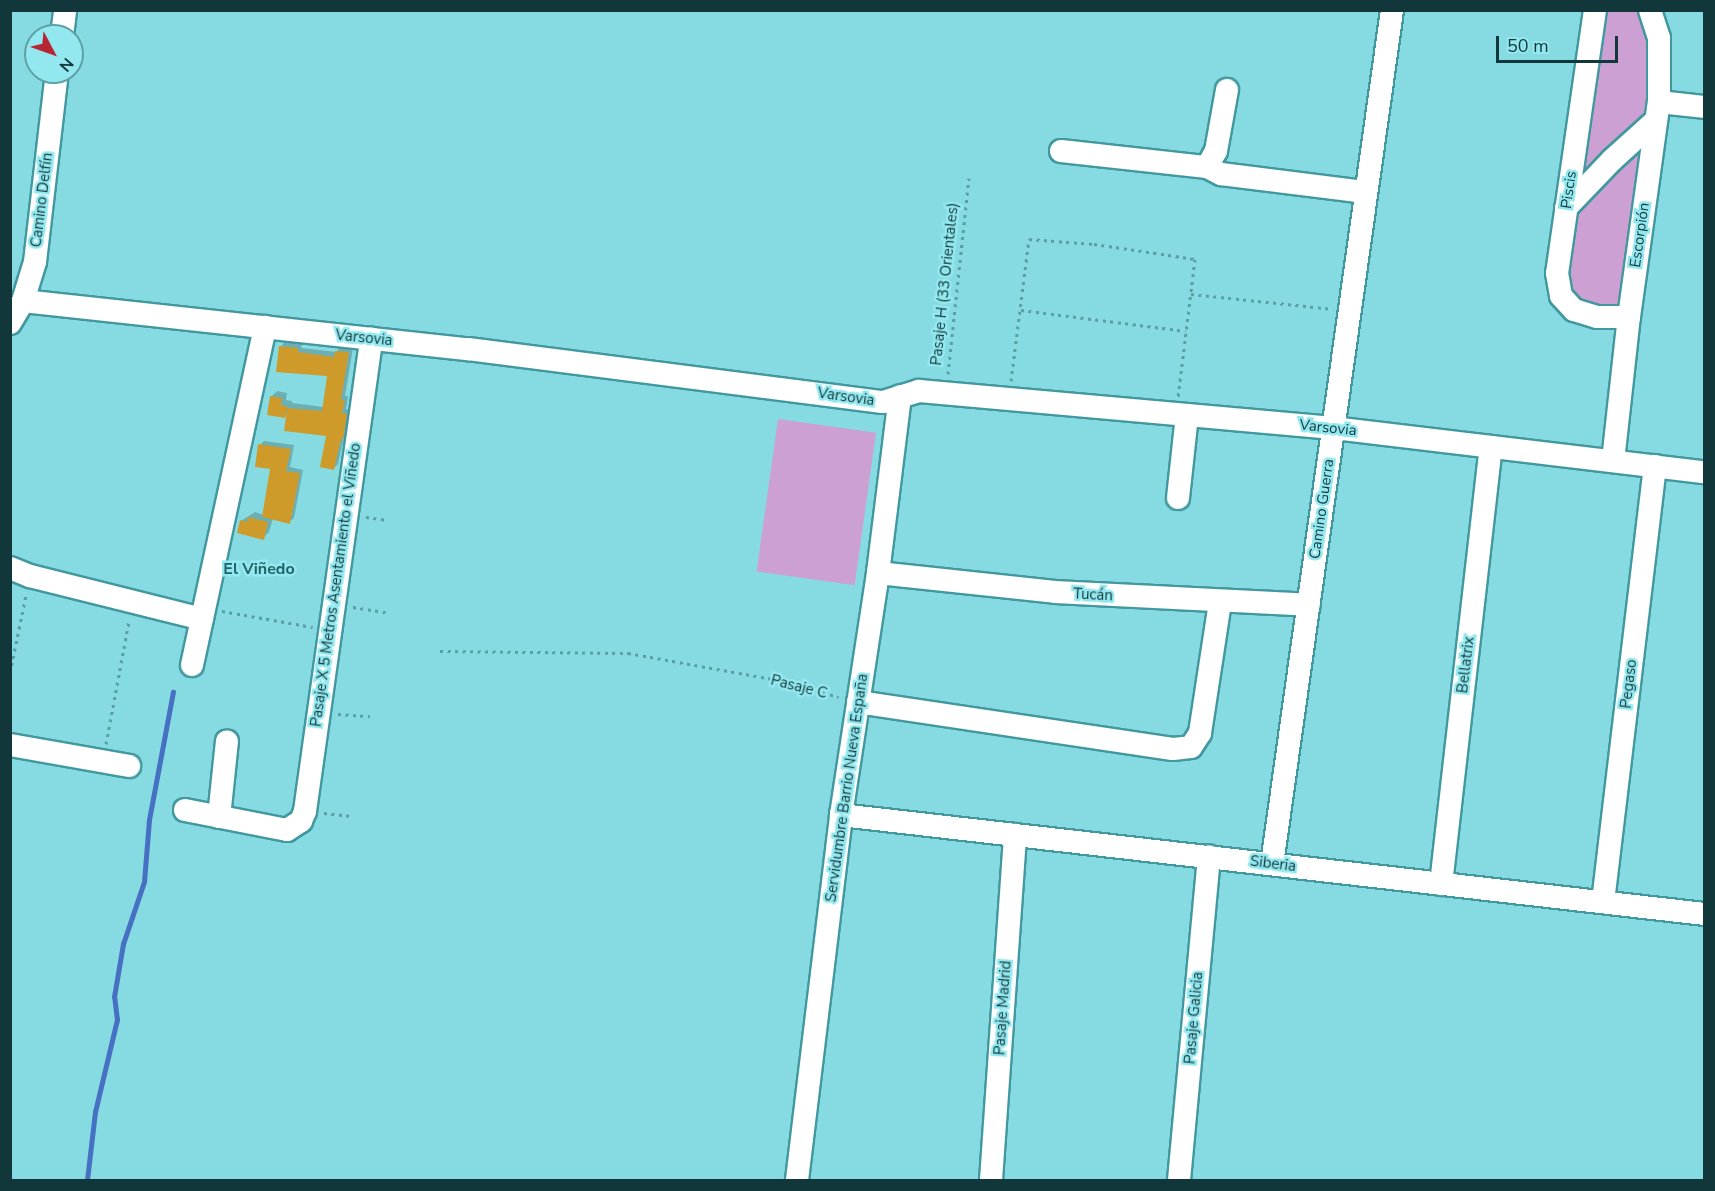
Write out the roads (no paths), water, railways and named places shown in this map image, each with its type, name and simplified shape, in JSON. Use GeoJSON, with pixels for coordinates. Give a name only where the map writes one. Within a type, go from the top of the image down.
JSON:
{"type":"FeatureCollection","features":[{"type":"Feature","properties":{"kind":"street","name":"Camino Guerra"},"geometry":{"type":"LineString","coordinates":[[1272,864],[1392,10]]}},
{"type":"Feature","properties":{"kind":"street","name":"Piscis"},"geometry":{"type":"LineString","coordinates":[[1595,10],[1557,273],[1561,296],[1567,304],[1585,315],[1629,317]]}},
{"type":"Feature","properties":{"kind":"street","name":"Escorpión"},"geometry":{"type":"LineString","coordinates":[[1613,461],[1629,317],[1657,112],[1659,38],[1650,10]]}},
{"type":"Feature","properties":{"kind":"street","name":"Camino Delfín"},"geometry":{"type":"LineString","coordinates":[[10,323],[23,301],[35,262],[56,84]]}},
{"type":"Feature","properties":{"kind":"street"},"geometry":{"type":"LineString","coordinates":[[1207,167],[1216,151],[1227,90]]}},
{"type":"Feature","properties":{"kind":"street"},"geometry":{"type":"LineString","coordinates":[[1566,208],[1657,112],[1704,107]]}},
{"type":"Feature","properties":{"kind":"street"},"geometry":{"type":"LineString","coordinates":[[1061,151],[1207,167],[1221,174],[1366,192]]}},
{"type":"Feature","properties":{"kind":"street","name":"Varsovia"},"geometry":{"type":"LineString","coordinates":[[23,301],[371,339],[883,402],[919,391],[1334,428],[1704,472]]}},
{"type":"Feature","properties":{"kind":"street"},"geometry":{"type":"LineString","coordinates":[[192,665],[265,327]]}},
{"type":"Feature","properties":{"kind":"street","name":"Pasaje X 5 Metros Asentamiento el Viñedo"},"geometry":{"type":"LineString","coordinates":[[219,817],[287,831],[300,819],[334,604],[371,339]]}},
{"type":"Feature","properties":{"kind":"street","name":"Servidumbre Barrio Nueva España"},"geometry":{"type":"LineString","coordinates":[[797,1180],[841,815],[878,573],[900,396]]}},
{"type":"Feature","properties":{"kind":"street"},"geometry":{"type":"LineString","coordinates":[[1178,498],[1181,414]]}},
{"type":"Feature","properties":{"kind":"street","name":"Bellatrix"},"geometry":{"type":"LineString","coordinates":[[1441,884],[1491,447]]}},
{"type":"Feature","properties":{"kind":"street","name":"Pegaso"},"geometry":{"type":"LineString","coordinates":[[1603,902],[1655,466]]}},
{"type":"Feature","properties":{"kind":"street"},"geometry":{"type":"LineString","coordinates":[[20,572],[133,602],[203,613]]}},
{"type":"Feature","properties":{"kind":"street","name":"Tucán"},"geometry":{"type":"LineString","coordinates":[[878,573],[1055,592],[1309,606]]}},
{"type":"Feature","properties":{"kind":"street"},"geometry":{"type":"LineString","coordinates":[[858,702],[1173,749],[1191,747],[1200,733],[1220,602]]}},
{"type":"Feature","properties":{"kind":"street"},"geometry":{"type":"LineString","coordinates":[[185,810],[219,817],[227,741]]}},
{"type":"Feature","properties":{"kind":"street"},"geometry":{"type":"LineString","coordinates":[[10,745],[129,766]]}},
{"type":"Feature","properties":{"kind":"street","name":"Siberia"},"geometry":{"type":"LineString","coordinates":[[841,815],[1704,914]]}},
{"type":"Feature","properties":{"kind":"street","name":"Pasaje Madrid"},"geometry":{"type":"LineString","coordinates":[[991,1180],[1016,835]]}},
{"type":"Feature","properties":{"kind":"street","name":"Pasaje Galicia"},"geometry":{"type":"LineString","coordinates":[[1179,1180],[1209,856]]}},
{"type":"Feature","properties":{"kind":"waterway"},"geometry":{"type":"LineString","coordinates":[[87,1180],[95,1112],[117,1020],[114,997],[123,944],[144,882],[149,820],[173,692]]}},
{"type":"Feature","properties":{"kind":"district","name":"El Viñedo"},"geometry":{"type":"Point","coordinates":[259,569]}}]}
